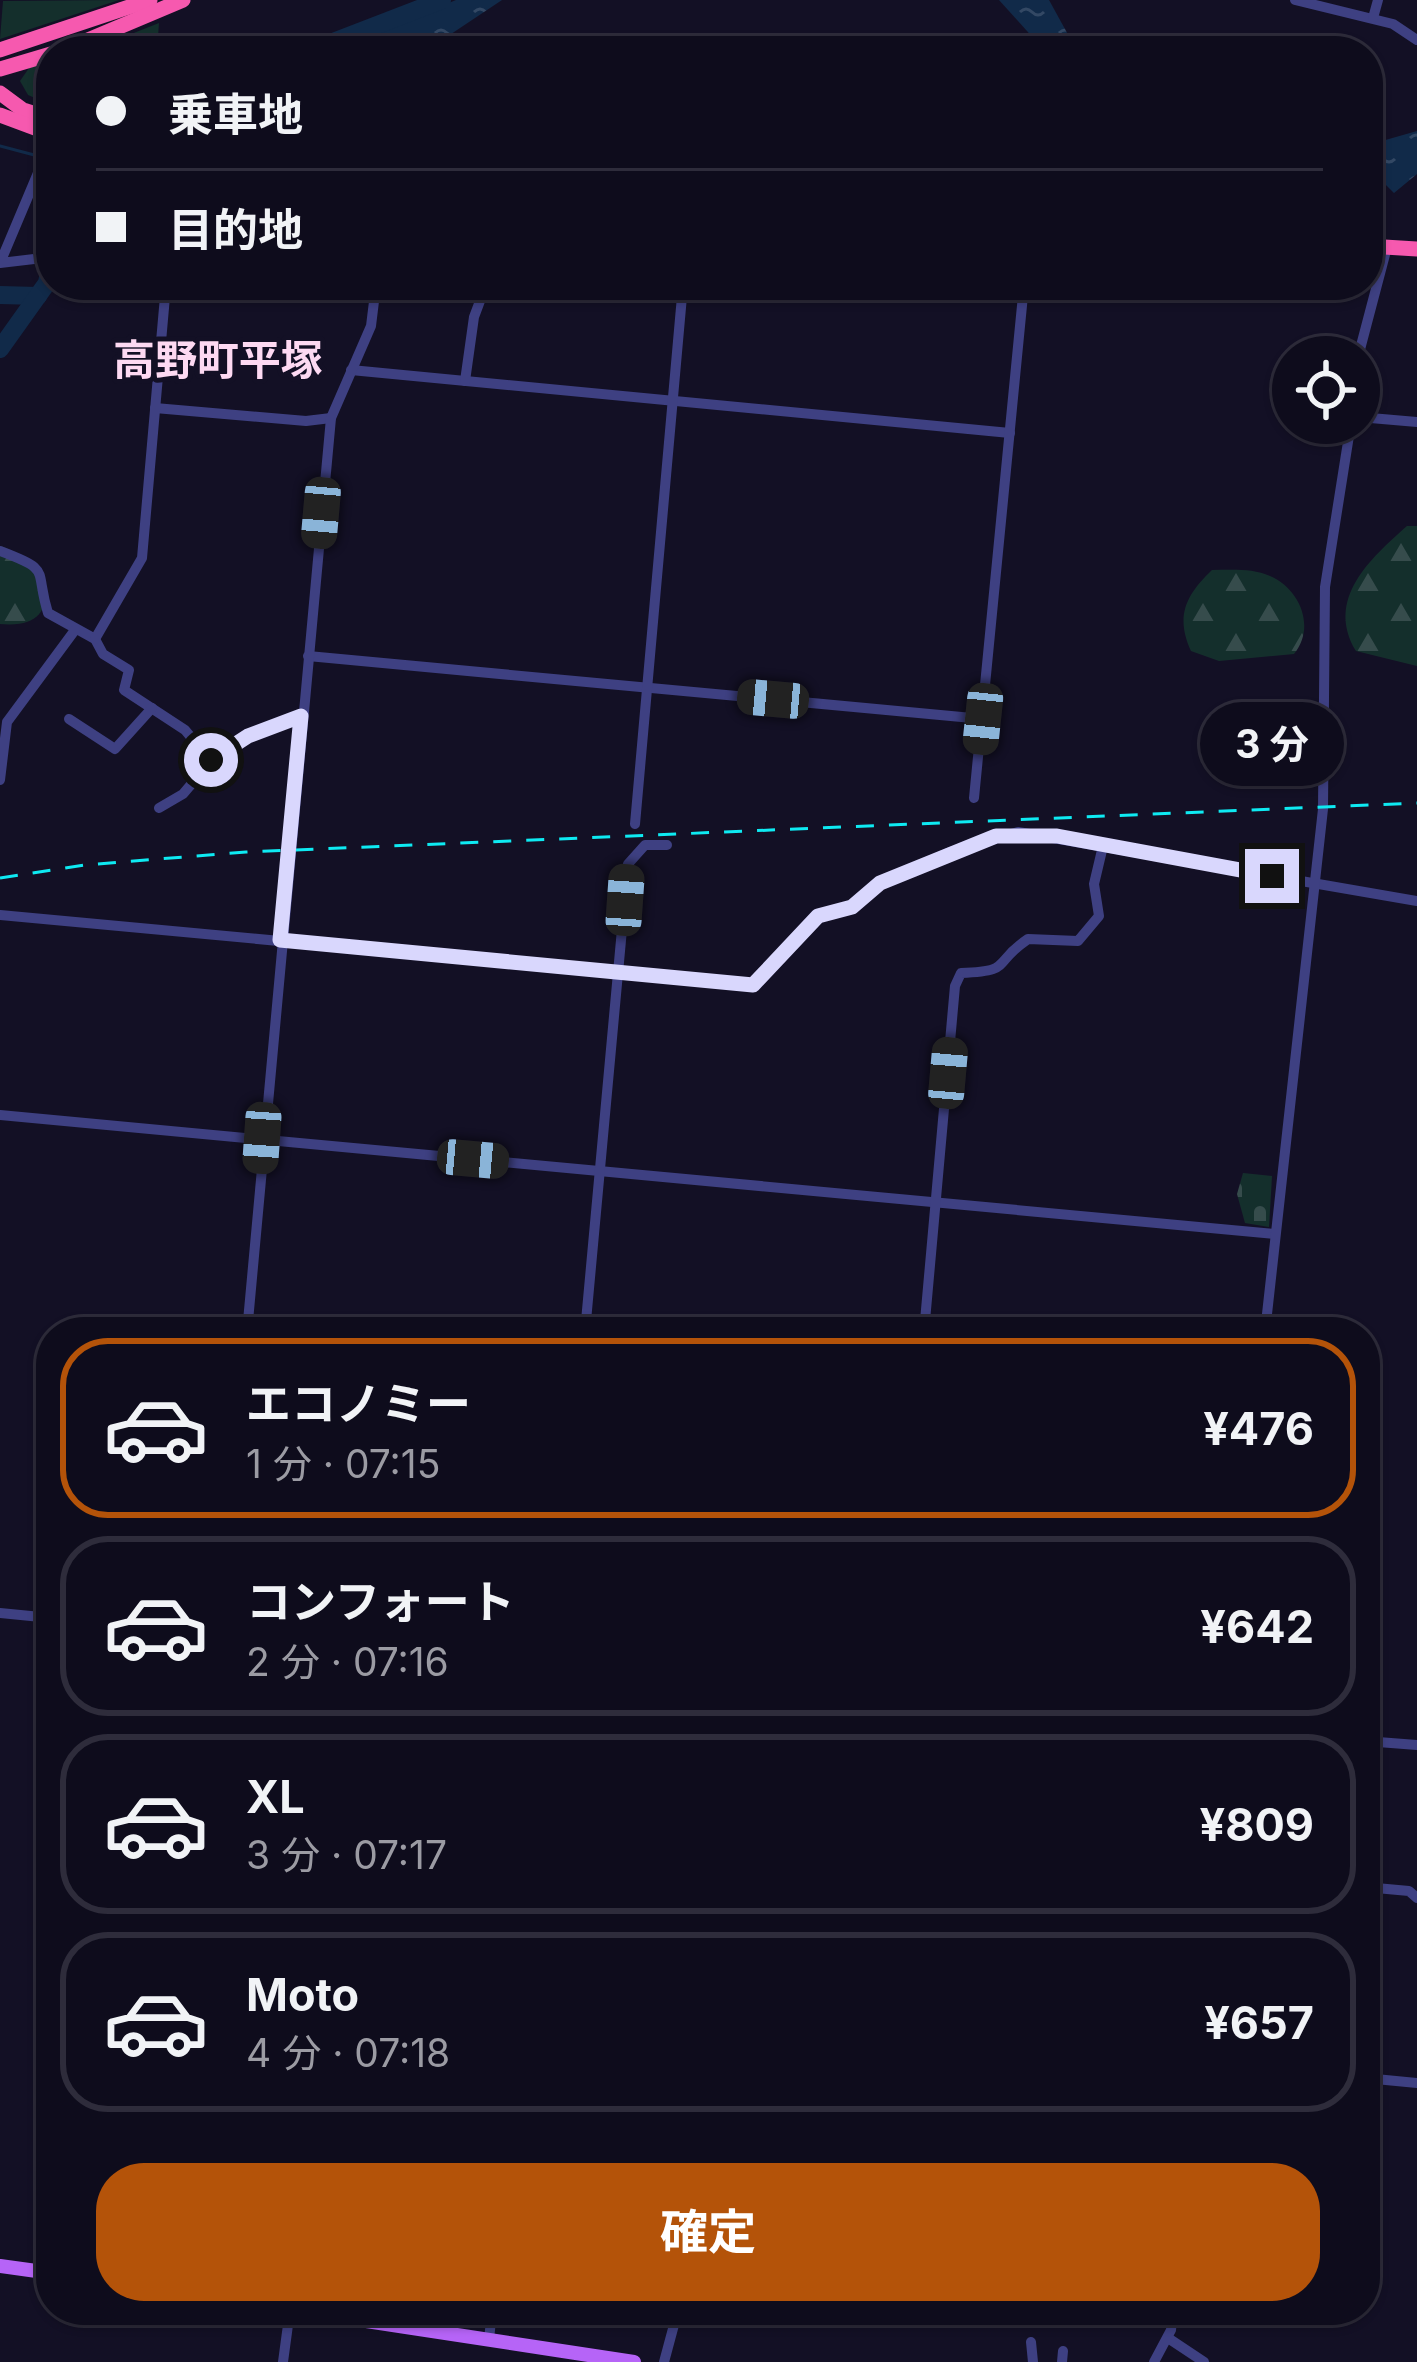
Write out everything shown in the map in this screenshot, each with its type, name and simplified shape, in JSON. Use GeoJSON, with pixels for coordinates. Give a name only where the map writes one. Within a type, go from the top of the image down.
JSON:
{"type":"FeatureCollection","features":[{"type":"Feature","properties":{"kind":"highway"},"geometry":{"type":"LineString","coordinates":[[41,36],[150,0]]}},
{"type":"Feature","properties":{"kind":"highway"},"geometry":{"type":"LineString","coordinates":[[98,36],[184,0]]}},
{"type":"Feature","properties":{"kind":"highway"},"geometry":{"type":"LineString","coordinates":[[2,49],[36,38]]}},
{"type":"Feature","properties":{"kind":"highway"},"geometry":{"type":"LineString","coordinates":[[5,68],[36,59]]}},
{"type":"Feature","properties":{"kind":"highway"},"geometry":{"type":"LineString","coordinates":[[0,93],[36,114]]}},
{"type":"Feature","properties":{"kind":"highway"},"geometry":{"type":"LineString","coordinates":[[0,115],[36,131]]}},
{"type":"Feature","properties":{"kind":"highway"},"geometry":{"type":"LineString","coordinates":[[1383,247],[1417,249]]}},
{"type":"Feature","properties":{"kind":"main road"},"geometry":{"type":"LineString","coordinates":[[0,2266],[36,2271]]}},
{"type":"Feature","properties":{"kind":"main road"},"geometry":{"type":"LineString","coordinates":[[390,2325],[631,2362]]}},
{"type":"Feature","properties":{"kind":"street"},"geometry":{"type":"LineString","coordinates":[[1294,0],[1373,18],[1417,40]]}},
{"type":"Feature","properties":{"kind":"street"},"geometry":{"type":"LineString","coordinates":[[1373,18],[1378,0]]}},
{"type":"Feature","properties":{"kind":"street"},"geometry":{"type":"LineString","coordinates":[[36,174],[0,262],[36,259]]}},
{"type":"Feature","properties":{"kind":"street"},"geometry":{"type":"LineString","coordinates":[[1383,262],[1387,247]]}},
{"type":"Feature","properties":{"kind":"street"},"geometry":{"type":"LineString","coordinates":[[95,639],[142,558],[165,300]]}},
{"type":"Feature","properties":{"kind":"street"},"geometry":{"type":"LineString","coordinates":[[249,1317],[331,418],[371,326],[374,300]]}},
{"type":"Feature","properties":{"kind":"street"},"geometry":{"type":"LineString","coordinates":[[465,381],[480,300]]}},
{"type":"Feature","properties":{"kind":"street"},"geometry":{"type":"LineString","coordinates":[[635,824],[681,300]]}},
{"type":"Feature","properties":{"kind":"street"},"geometry":{"type":"LineString","coordinates":[[974,798],[1023,300]]}},
{"type":"Feature","properties":{"kind":"street"},"geometry":{"type":"LineString","coordinates":[[1364,336],[1373,300]]}},
{"type":"Feature","properties":{"kind":"street"},"geometry":{"type":"LineString","coordinates":[[351,370],[1010,433]]}},
{"type":"Feature","properties":{"kind":"street"},"geometry":{"type":"LineString","coordinates":[[155,408],[307,421],[331,418]]}},
{"type":"Feature","properties":{"kind":"street"},"geometry":{"type":"LineString","coordinates":[[1380,419],[1417,422]]}},
{"type":"Feature","properties":{"kind":"street"},"geometry":{"type":"LineString","coordinates":[[1266,1317],[1323,809],[1325,587],[1348,444]]}},
{"type":"Feature","properties":{"kind":"street"},"geometry":{"type":"LineString","coordinates":[[0,551],[37,567],[44,577],[48,613],[95,639],[103,654],[129,670],[124,690],[185,730],[211,760]]}},
{"type":"Feature","properties":{"kind":"street"},"geometry":{"type":"LineString","coordinates":[[0,780],[7,722],[75,630]]}},
{"type":"Feature","properties":{"kind":"street"},"geometry":{"type":"LineString","coordinates":[[308,656],[983,719]]}},
{"type":"Feature","properties":{"kind":"street"},"geometry":{"type":"LineString","coordinates":[[69,719],[115,749],[152,707]]}},
{"type":"Feature","properties":{"kind":"street"},"geometry":{"type":"LineString","coordinates":[[159,808],[183,794],[211,760],[248,736],[301,716]]}},
{"type":"Feature","properties":{"kind":"street"},"geometry":{"type":"LineString","coordinates":[[0,915],[753,985],[818,916],[852,907],[880,883],[950,852],[1018,832],[1417,902]]}},
{"type":"Feature","properties":{"kind":"street"},"geometry":{"type":"LineString","coordinates":[[586,1317],[628,864],[645,845],[667,845]]}},
{"type":"Feature","properties":{"kind":"street"},"geometry":{"type":"LineString","coordinates":[[926,1317],[955,986],[961,974],[989,975],[1028,939],[1078,941],[1099,916],[1094,884],[1102,846]]}},
{"type":"Feature","properties":{"kind":"street"},"geometry":{"type":"LineString","coordinates":[[0,1114],[1274,1234]]}},
{"type":"Feature","properties":{"kind":"street"},"geometry":{"type":"LineString","coordinates":[[0,1613],[36,1617]]}},
{"type":"Feature","properties":{"kind":"street"},"geometry":{"type":"LineString","coordinates":[[1380,1742],[1417,1745]]}},
{"type":"Feature","properties":{"kind":"street"},"geometry":{"type":"LineString","coordinates":[[1380,1890],[1413,1895],[1417,1877]]}},
{"type":"Feature","properties":{"kind":"street"},"geometry":{"type":"LineString","coordinates":[[1380,2079],[1417,2083]]}},
{"type":"Feature","properties":{"kind":"street"},"geometry":{"type":"LineString","coordinates":[[283,2362],[289,2325]]}},
{"type":"Feature","properties":{"kind":"street"},"geometry":{"type":"LineString","coordinates":[[489,2340],[490,2325]]}},
{"type":"Feature","properties":{"kind":"street"},"geometry":{"type":"LineString","coordinates":[[664,2362],[674,2325]]}},
{"type":"Feature","properties":{"kind":"street"},"geometry":{"type":"LineString","coordinates":[[1154,2362],[1170,2325]]}},
{"type":"Feature","properties":{"kind":"street"},"geometry":{"type":"LineString","coordinates":[[1168,2338],[1204,2362]]}},
{"type":"Feature","properties":{"kind":"street"},"geometry":{"type":"LineString","coordinates":[[1031,2342],[1033,2362]]}},
{"type":"Feature","properties":{"kind":"green space"},"geometry":{"type":"Polygon","coordinates":[[[119,0],[0,39],[3,1],[119,0]]]}},
{"type":"Feature","properties":{"kind":"green space"},"geometry":{"type":"Polygon","coordinates":[[[159,23],[158,36],[126,36],[159,23]]]}},
{"type":"Feature","properties":{"kind":"green space"},"geometry":{"type":"Polygon","coordinates":[[[36,66],[36,98],[20,81],[36,66]]]}},
{"type":"Feature","properties":{"kind":"green space"},"geometry":{"type":"Polygon","coordinates":[[[1407,526],[1417,526],[1417,666],[1356,651],[1346,614],[1349,597],[1366,566],[1407,526]]]}},
{"type":"Feature","properties":{"kind":"green space"},"geometry":{"type":"Polygon","coordinates":[[[0,546],[31,566],[45,593],[44,606],[36,617],[22,623],[0,624],[0,546]]]}},
{"type":"Feature","properties":{"kind":"green space"},"geometry":{"type":"Polygon","coordinates":[[[1212,570],[1263,573],[1290,590],[1304,621],[1294,654],[1219,661],[1191,651],[1184,627],[1186,607],[1212,570]]]}},
{"type":"Feature","properties":{"kind":"green space"},"geometry":{"type":"Polygon","coordinates":[[[1243,1173],[1272,1176],[1269,1227],[1245,1223],[1237,1194],[1243,1173]]]}},
{"type":"Feature","properties":{"kind":"water"},"geometry":{"type":"Polygon","coordinates":[[[456,0],[502,0],[448,36],[369,36],[456,0]]]}},
{"type":"Feature","properties":{"kind":"water"},"geometry":{"type":"Polygon","coordinates":[[[999,0],[1049,0],[1069,36],[1031,36],[999,0]]]}},
{"type":"Feature","properties":{"kind":"water"},"geometry":{"type":"Polygon","coordinates":[[[1417,131],[1417,174],[1394,193],[1383,184],[1383,141],[1417,131]]]}},
{"type":"Feature","properties":{"kind":"waterway"},"geometry":{"type":"LineString","coordinates":[[349,36],[442,0]]}},
{"type":"Feature","properties":{"kind":"waterway"},"geometry":{"type":"LineString","coordinates":[[0,146],[36,155]]}},
{"type":"Feature","properties":{"kind":"waterway"},"geometry":{"type":"LineString","coordinates":[[0,295],[36,296]]}},
{"type":"Feature","properties":{"kind":"waterway"},"geometry":{"type":"LineString","coordinates":[[0,349],[36,298]]}},
{"type":"Feature","properties":{"kind":"railway"},"geometry":{"type":"LineString","coordinates":[[0,878],[84,865],[246,852],[1417,803]]}},
{"type":"Feature","properties":{"kind":"district","name":"高野町平塚"},"geometry":{"type":"Point","coordinates":[218,360]}},
{"type":"Feature","properties":{"kind":"route"},"geometry":{"type":"LineString","coordinates":[[211,760],[248,736],[301,716],[280,940],[753,985],[818,916],[852,907],[880,883],[996,836],[1018,832],[1057,836],[1272,876]]}}]}
